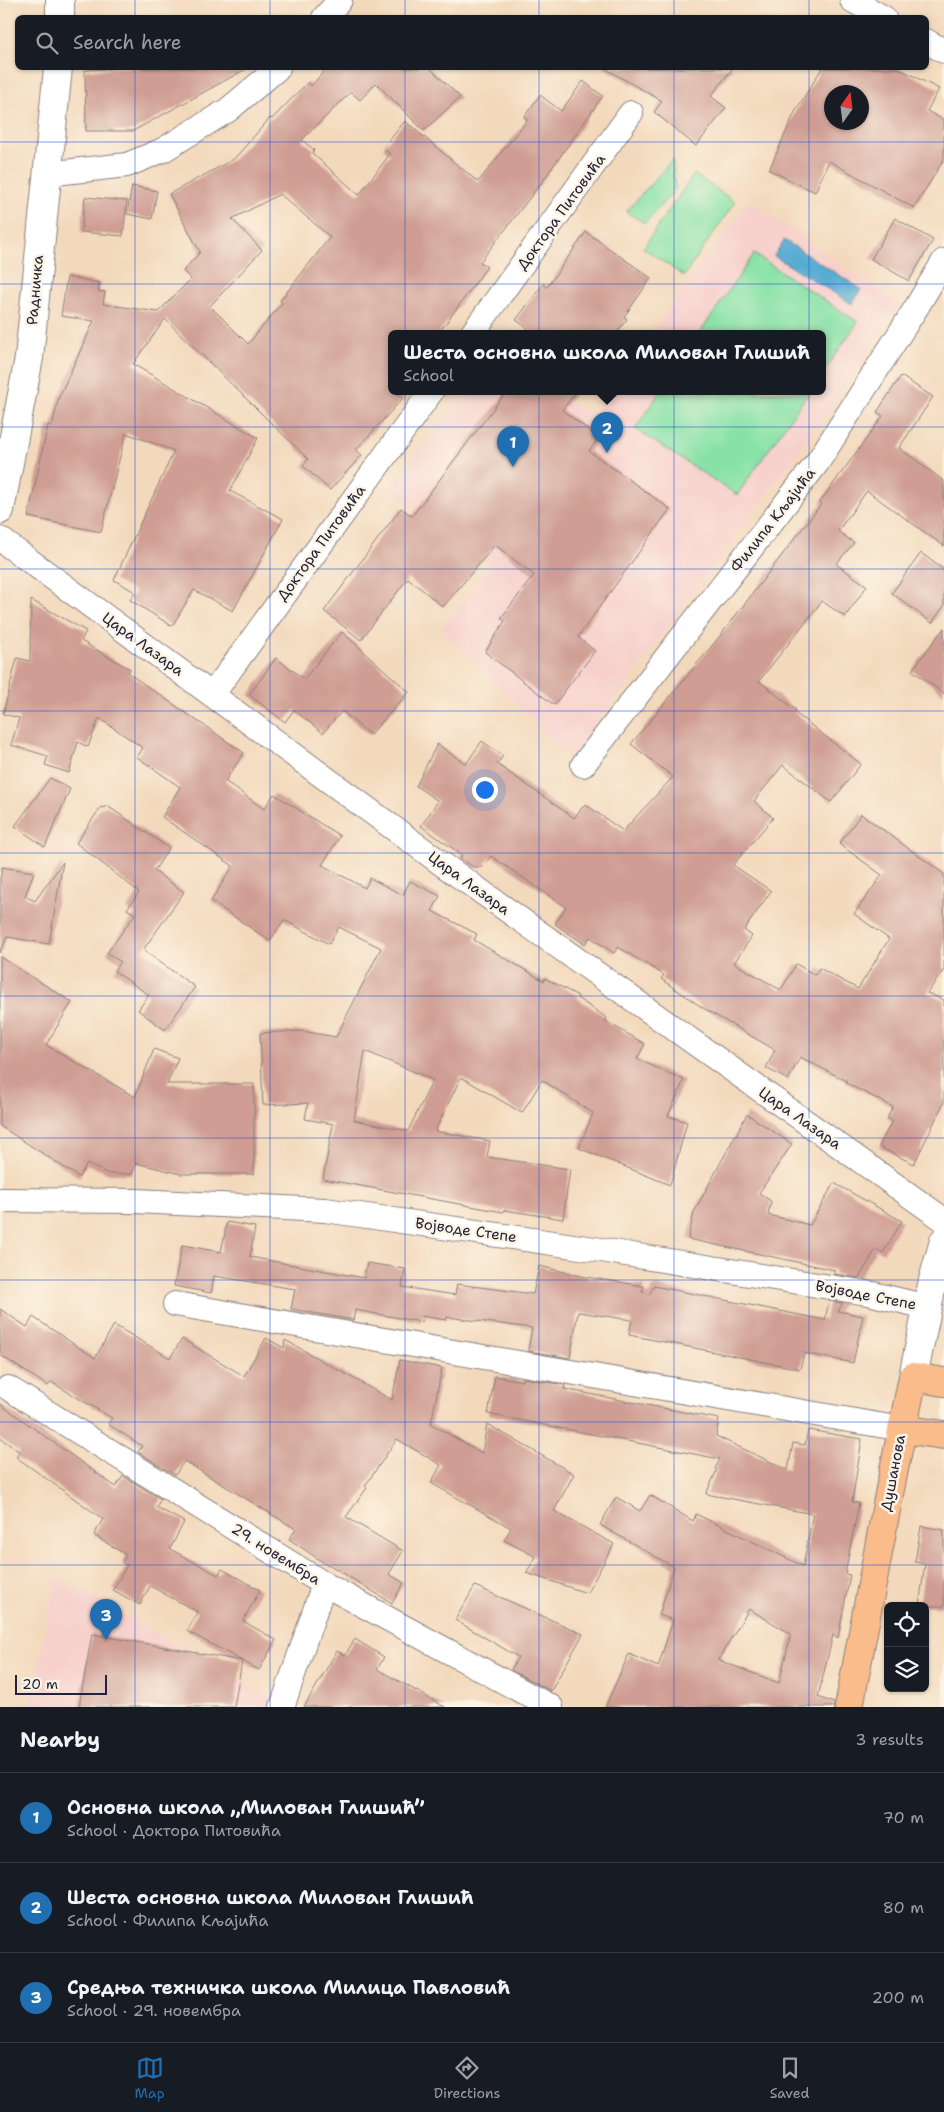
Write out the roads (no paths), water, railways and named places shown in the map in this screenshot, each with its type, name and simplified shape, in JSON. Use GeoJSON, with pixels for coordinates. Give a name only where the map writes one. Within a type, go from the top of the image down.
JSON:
{"type":"FeatureCollection","features":[{"type":"Feature","properties":{"kind":"main road","name":"Душанова"},"geometry":{"type":"LineString","coordinates":[[849,1707],[913,1377]]}},
{"type":"Feature","properties":{"kind":"main road"},"geometry":{"type":"LineString","coordinates":[[913,1377],[944,1382]]}},
{"type":"Feature","properties":{"kind":"main road"},"geometry":{"type":"LineString","coordinates":[[902,1429],[944,1436]]}},
{"type":"Feature","properties":{"kind":"street"},"geometry":{"type":"LineString","coordinates":[[60,0],[60,15]]}},
{"type":"Feature","properties":{"kind":"street"},"geometry":{"type":"LineString","coordinates":[[327,15],[340,0]]}},
{"type":"Feature","properties":{"kind":"street"},"geometry":{"type":"LineString","coordinates":[[852,0],[879,15]]}},
{"type":"Feature","properties":{"kind":"street"},"geometry":{"type":"LineString","coordinates":[[929,43],[944,51]]}},
{"type":"Feature","properties":{"kind":"street","name":"Радничка"},"geometry":{"type":"LineString","coordinates":[[0,510],[29,358],[58,70]]}},
{"type":"Feature","properties":{"kind":"street"},"geometry":{"type":"LineString","coordinates":[[46,174],[127,165],[162,150],[228,110],[276,70]]}},
{"type":"Feature","properties":{"kind":"street","name":"Доктора Питовића"},"geometry":{"type":"LineString","coordinates":[[475,330],[631,114]]}},
{"type":"Feature","properties":{"kind":"street","name":"Филипа Кљајића"},"geometry":{"type":"LineString","coordinates":[[583,765],[817,462],[944,262]]}},
{"type":"Feature","properties":{"kind":"street","name":"Доктора Питовића"},"geometry":{"type":"LineString","coordinates":[[212,695],[429,395]]}},
{"type":"Feature","properties":{"kind":"street","name":"Цара Лазара"},"geometry":{"type":"LineString","coordinates":[[0,539],[445,866],[944,1220]]}},
{"type":"Feature","properties":{"kind":"street","name":"Војводе Степе"},"geometry":{"type":"LineString","coordinates":[[0,1200],[144,1202],[325,1210],[640,1256],[873,1294],[927,1307]]}},
{"type":"Feature","properties":{"kind":"street","name":"Душанова"},"geometry":{"type":"LineString","coordinates":[[913,1377],[927,1307],[944,1241]]}},
{"type":"Feature","properties":{"kind":"street"},"geometry":{"type":"LineString","coordinates":[[175,1304],[902,1429]]}},
{"type":"Feature","properties":{"kind":"street","name":"29. новембра"},"geometry":{"type":"LineString","coordinates":[[8,1388],[324,1584],[552,1707]]}},
{"type":"Feature","properties":{"kind":"street"},"geometry":{"type":"LineString","coordinates":[[282,1707],[324,1584]]}},
{"type":"Feature","properties":{"kind":"water"},"geometry":{"type":"Polygon","coordinates":[[[784,240],[861,289],[852,304],[774,256],[784,240]]]}},
{"type":"Feature","properties":{"kind":"place","name":"Шеста основна школа Милован Глишић"},"geometry":{"type":"Point","coordinates":[607,453]}},
{"type":"Feature","properties":{"kind":"place","name":"Основна школа „Милован Глишић”"},"geometry":{"type":"Point","coordinates":[513,467]}},
{"type":"Feature","properties":{"kind":"place","name":"Средња техничка школа Милица Павловић"},"geometry":{"type":"Point","coordinates":[106,1640]}}]}
